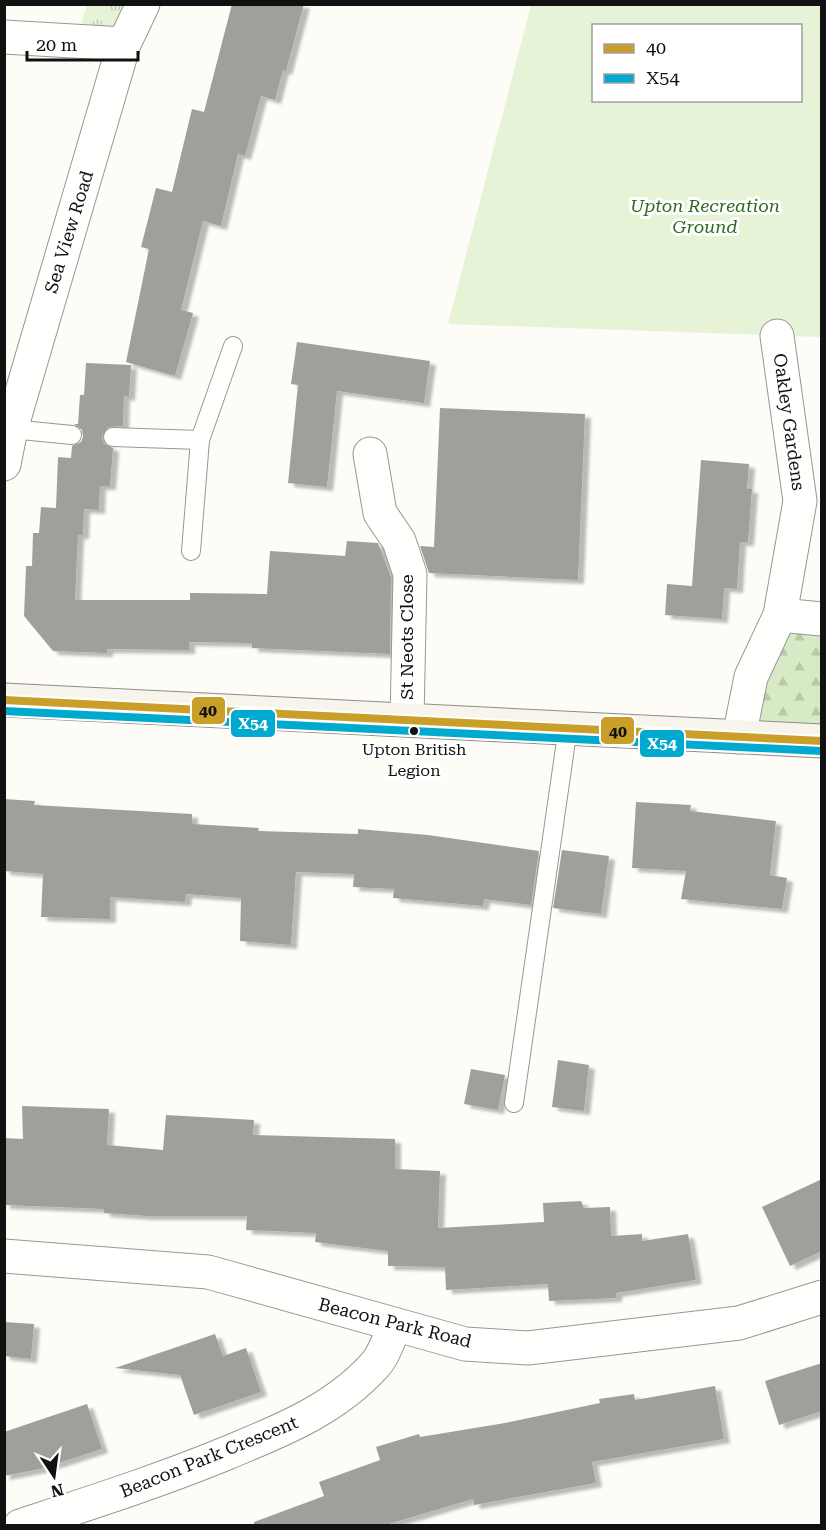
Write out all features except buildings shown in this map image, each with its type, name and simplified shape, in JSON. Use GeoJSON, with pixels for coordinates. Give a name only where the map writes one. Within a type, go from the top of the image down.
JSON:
{"type":"FeatureCollection","features":[{"type":"Feature","properties":{"kind":"main road"},"geometry":{"type":"LineString","coordinates":[[4,700],[822,741]]}},
{"type":"Feature","properties":{"kind":"street","name":"Sea View Road"},"geometry":{"type":"LineString","coordinates":[[4,464],[11,429],[124,44],[143,4]]}},
{"type":"Feature","properties":{"kind":"street"},"geometry":{"type":"LineString","coordinates":[[4,37],[124,44]]}},
{"type":"Feature","properties":{"kind":"street","name":"Oakley Gardens"},"geometry":{"type":"LineString","coordinates":[[740,737],[751,677],[780,615],[800,501],[777,336]]}},
{"type":"Feature","properties":{"kind":"street","name":"St Neots Close"},"geometry":{"type":"LineString","coordinates":[[370,454],[380,513],[399,541],[410,574],[407,720]]}},
{"type":"Feature","properties":{"kind":"street"},"geometry":{"type":"LineString","coordinates":[[780,615],[822,619]]}},
{"type":"Feature","properties":{"kind":"street","name":"Beacon Park Road"},"geometry":{"type":"LineString","coordinates":[[4,1256],[208,1272],[465,1344],[528,1348],[739,1323],[822,1297]]}},
{"type":"Feature","properties":{"kind":"street","name":"Beacon Park Crescent"},"geometry":{"type":"LineString","coordinates":[[20,1526],[157,1482],[313,1414],[349,1391],[377,1364],[395,1325]]}},
{"type":"Feature","properties":{"kind":"lane"},"geometry":{"type":"LineString","coordinates":[[190,551],[200,440],[233,346]]}},
{"type":"Feature","properties":{"kind":"lane"},"geometry":{"type":"LineString","coordinates":[[11,429],[72,435]]}},
{"type":"Feature","properties":{"kind":"lane"},"geometry":{"type":"LineString","coordinates":[[113,437],[200,440]]}},
{"type":"Feature","properties":{"kind":"lane"},"geometry":{"type":"LineString","coordinates":[[514,1103],[567,727]]}},
{"type":"Feature","properties":{"kind":"green space"},"geometry":{"type":"Polygon","coordinates":[[[87,5],[143,5],[124,44],[76,42],[87,5]]]}},
{"type":"Feature","properties":{"kind":"green space","name":"Upton Recreation Ground"},"geometry":{"type":"Polygon","coordinates":[[[531,5],[821,5],[821,337],[448,324],[531,5]]]}},
{"type":"Feature","properties":{"kind":"green space"},"geometry":{"type":"Polygon","coordinates":[[[780,615],[821,619],[821,741],[739,737],[780,615]]]}},
{"type":"Feature","properties":{"kind":"transit line","name":"40"},"geometry":{"type":"LineString","coordinates":[[4,700],[822,741]]}},
{"type":"Feature","properties":{"kind":"transit line","name":"X54"},"geometry":{"type":"LineString","coordinates":[[4,711],[821,751]]}},
{"type":"Feature","properties":{"kind":"place","name":"Upton British Legion"},"geometry":{"type":"Point","coordinates":[414,731]}}]}
